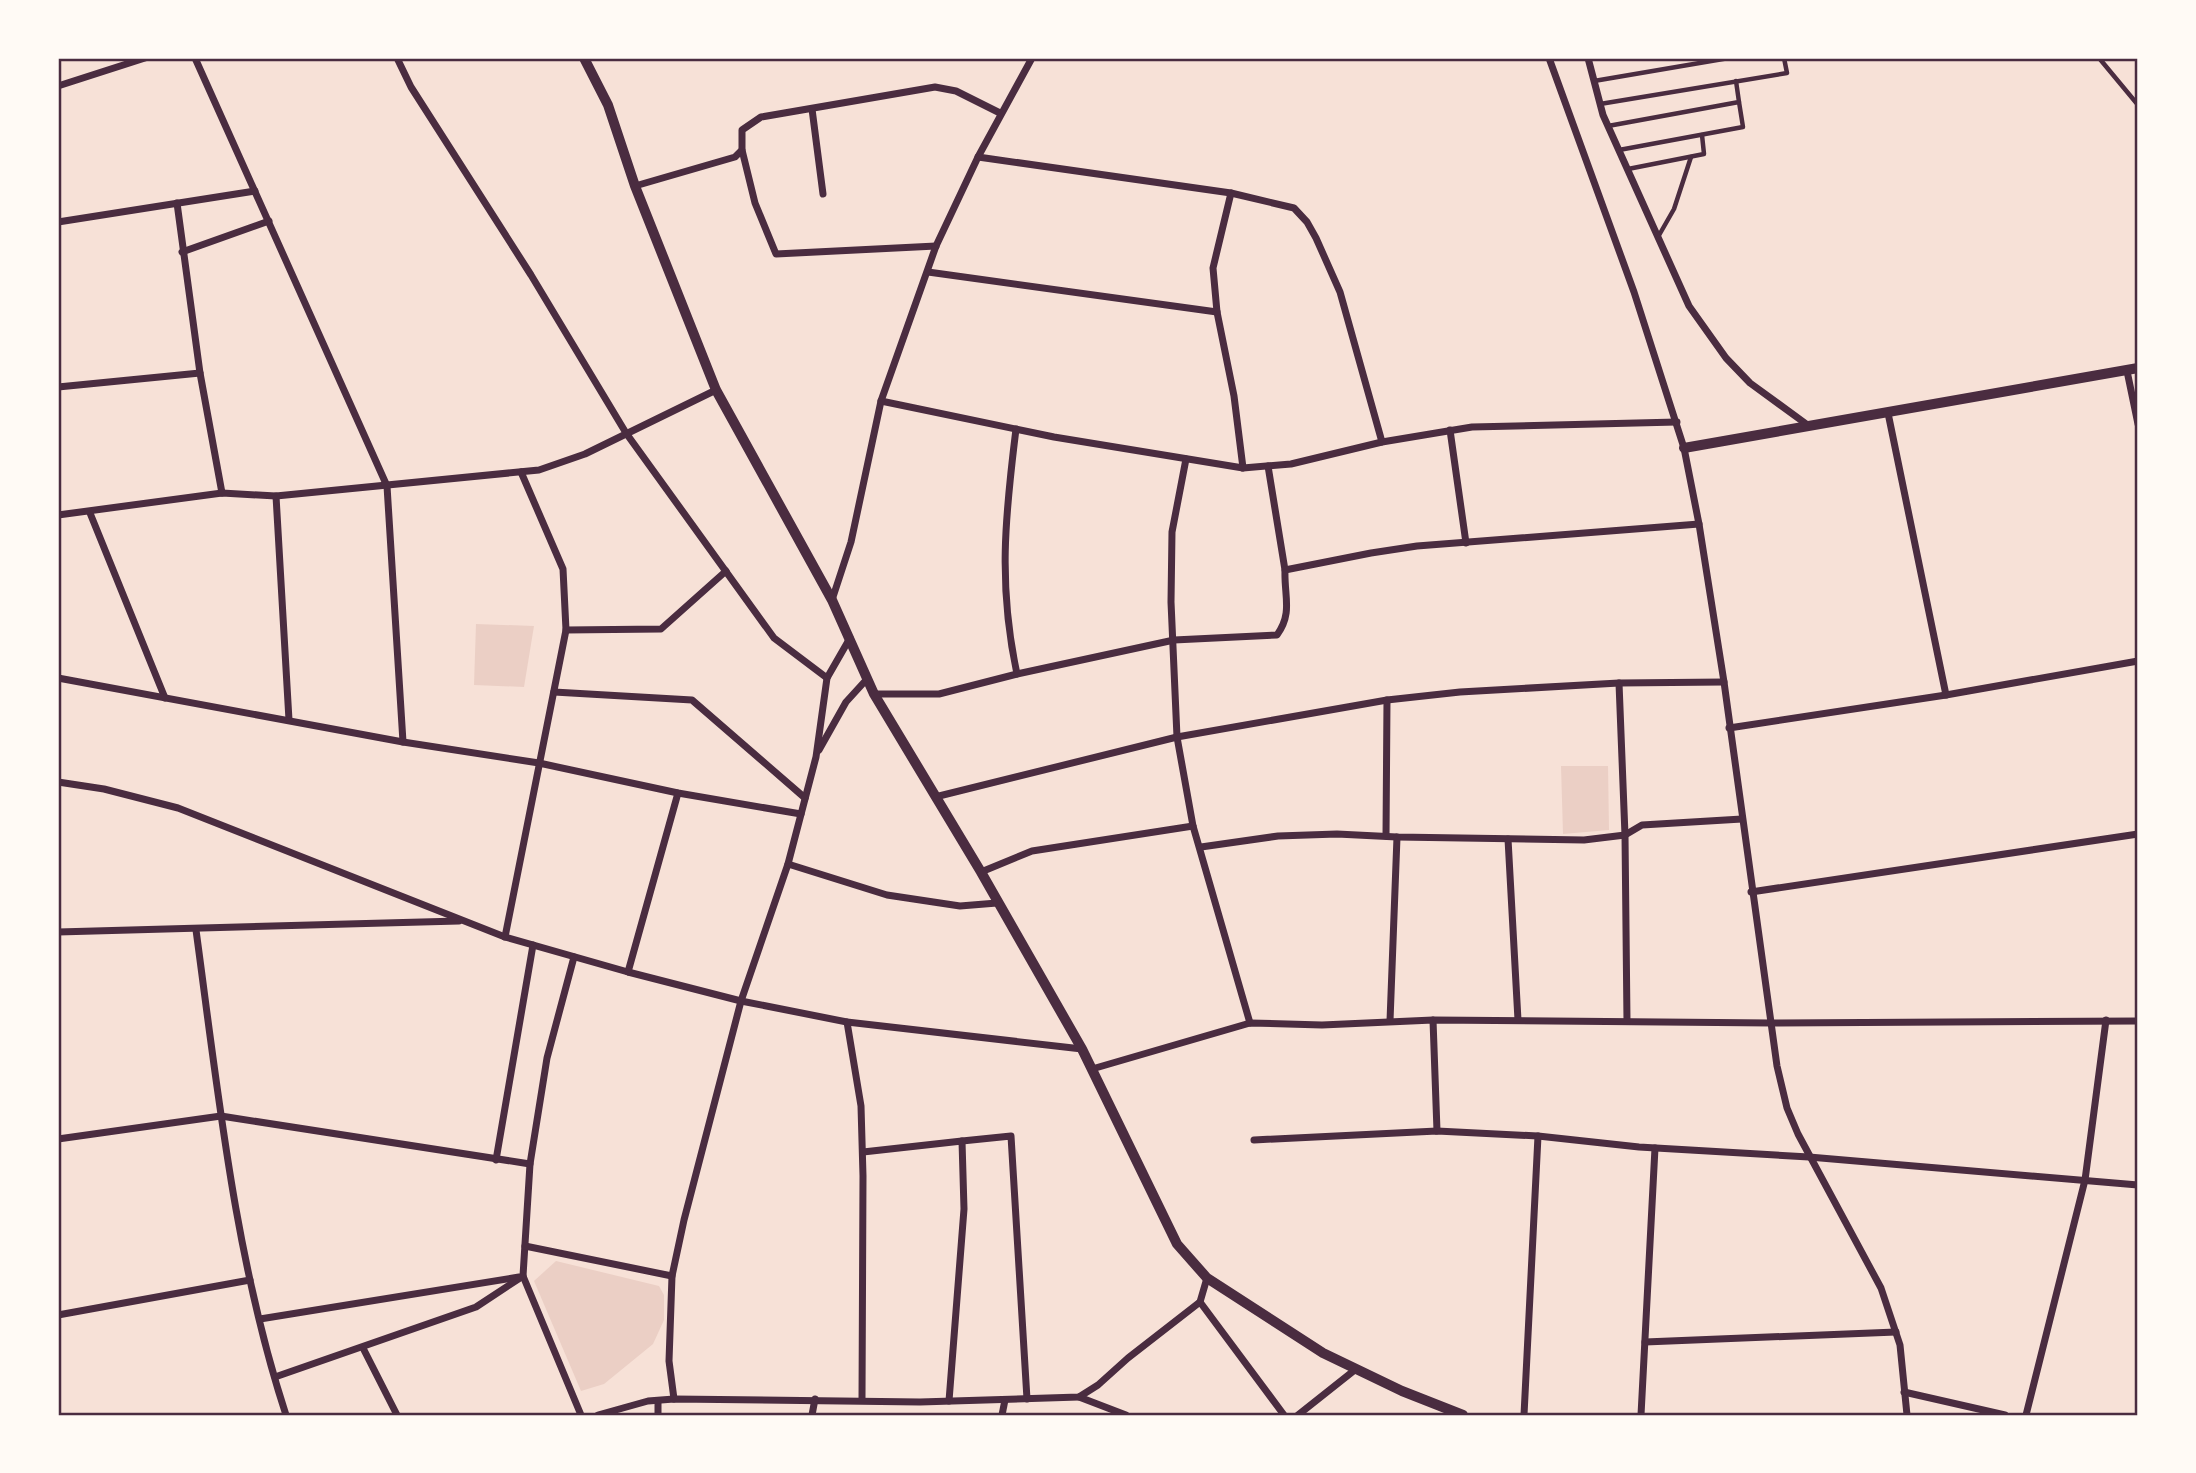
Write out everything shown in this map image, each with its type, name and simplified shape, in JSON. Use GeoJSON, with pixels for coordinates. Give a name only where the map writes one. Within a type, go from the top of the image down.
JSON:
{"type":"FeatureCollection","features":[{"type":"Feature","properties":{"kind":"street"},"geometry":{"type":"LineString","coordinates":[[58,86],[145,58]]}},
{"type":"Feature","properties":{"kind":"street"},"geometry":{"type":"LineString","coordinates":[[195,58],[387,486],[403,742]]}},
{"type":"Feature","properties":{"kind":"street"},"geometry":{"type":"LineString","coordinates":[[397,58],[411,87],[531,275],[626,433],[774,638],[827,678]]}},
{"type":"Feature","properties":{"kind":"street"},"geometry":{"type":"LineString","coordinates":[[584,58],[608,105],[635,186],[716,390],[832,600],[874,694],[981,872],[1082,1049],[1177,1244],[1207,1278],[1323,1353],[1402,1391],[1463,1415]]}},
{"type":"Feature","properties":{"kind":"street"},"geometry":{"type":"LineString","coordinates":[[832,600],[851,542],[881,401],[936,246],[1000,113],[1032,58]]}},
{"type":"Feature","properties":{"kind":"street"},"geometry":{"type":"LineString","coordinates":[[1549,58],[1634,292],[1684,448],[1724,682],[1776,1066],[1787,1108],[1809,1157],[1881,1287],[1900,1345],[1907,1415]]}},
{"type":"Feature","properties":{"kind":"street"},"geometry":{"type":"LineString","coordinates":[[1588,58],[1608,126],[1689,306],[1726,358],[1750,383],[1810,427]]}},
{"type":"Feature","properties":{"kind":"street"},"geometry":{"type":"LineString","coordinates":[[936,246],[776,254],[755,203],[742,150],[742,130],[761,117],[935,87],[956,92],[1000,113]]}},
{"type":"Feature","properties":{"kind":"street"},"geometry":{"type":"LineString","coordinates":[[812,109],[823,194]]}},
{"type":"Feature","properties":{"kind":"street"},"geometry":{"type":"LineString","coordinates":[[635,186],[735,157],[742,150]]}},
{"type":"Feature","properties":{"kind":"street"},"geometry":{"type":"LineString","coordinates":[[978,157],[1231,193],[1294,208],[1307,222],[1340,292],[1382,442]]}},
{"type":"Feature","properties":{"kind":"street"},"geometry":{"type":"LineString","coordinates":[[58,222],[255,191]]}},
{"type":"Feature","properties":{"kind":"street"},"geometry":{"type":"LineString","coordinates":[[1231,193],[1213,268],[1217,312],[1234,396],[1243,468]]}},
{"type":"Feature","properties":{"kind":"street"},"geometry":{"type":"LineString","coordinates":[[177,203],[200,373],[222,493]]}},
{"type":"Feature","properties":{"kind":"street"},"geometry":{"type":"LineString","coordinates":[[182,252],[270,221]]}},
{"type":"Feature","properties":{"kind":"street"},"geometry":{"type":"LineString","coordinates":[[928,272],[1217,312]]}},
{"type":"Feature","properties":{"kind":"street"},"geometry":{"type":"LineString","coordinates":[[1684,448],[2133,369],[2138,424]]}},
{"type":"Feature","properties":{"kind":"street"},"geometry":{"type":"LineString","coordinates":[[58,387],[200,373]]}},
{"type":"Feature","properties":{"kind":"street"},"geometry":{"type":"LineString","coordinates":[[58,516],[222,493],[276,496],[539,470],[585,454],[716,390]]}},
{"type":"Feature","properties":{"kind":"street"},"geometry":{"type":"LineString","coordinates":[[881,401],[1016,429],[1243,468],[1291,464],[1382,442],[1472,427],[1677,422]]}},
{"type":"Feature","properties":{"kind":"street"},"geometry":{"type":"LineString","coordinates":[[1888,413],[1946,695]]}},
{"type":"Feature","properties":{"kind":"street"},"geometry":{"type":"LineString","coordinates":[[1016,429],[1004,526],[1004,576],[1008,631],[1017,674]]}},
{"type":"Feature","properties":{"kind":"street"},"geometry":{"type":"LineString","coordinates":[[1450,430],[1466,543]]}},
{"type":"Feature","properties":{"kind":"street"},"geometry":{"type":"LineString","coordinates":[[1186,459],[1172,532],[1171,602],[1177,737],[1193,825],[1251,1023]]}},
{"type":"Feature","properties":{"kind":"street"},"geometry":{"type":"LineString","coordinates":[[874,694],[939,694],[1174,640],[1276,635],[1285,624],[1288,613],[1268,466]]}},
{"type":"Feature","properties":{"kind":"street"},"geometry":{"type":"LineString","coordinates":[[505,937],[566,631],[563,569],[521,472]]}},
{"type":"Feature","properties":{"kind":"street"},"geometry":{"type":"LineString","coordinates":[[276,496],[289,720]]}},
{"type":"Feature","properties":{"kind":"street"},"geometry":{"type":"LineString","coordinates":[[90,513],[165,698]]}},
{"type":"Feature","properties":{"kind":"street"},"geometry":{"type":"LineString","coordinates":[[1284,570],[1382,551],[1699,524]]}},
{"type":"Feature","properties":{"kind":"street"},"geometry":{"type":"LineString","coordinates":[[566,631],[662,629],[726,571]]}},
{"type":"Feature","properties":{"kind":"street"},"geometry":{"type":"LineString","coordinates":[[674,1399],[669,1361],[672,1276],[684,1220],[741,1001],[788,864],[806,797],[816,757],[827,678],[851,638]]}},
{"type":"Feature","properties":{"kind":"street"},"geometry":{"type":"LineString","coordinates":[[1729,729],[2138,661]]}},
{"type":"Feature","properties":{"kind":"street"},"geometry":{"type":"LineString","coordinates":[[58,678],[801,814]]}},
{"type":"Feature","properties":{"kind":"street"},"geometry":{"type":"LineString","coordinates":[[816,757],[846,702],[867,679]]}},
{"type":"Feature","properties":{"kind":"street"},"geometry":{"type":"LineString","coordinates":[[935,797],[1177,737],[1387,700],[1460,692],[1619,683],[1724,682]]}},
{"type":"Feature","properties":{"kind":"street"},"geometry":{"type":"LineString","coordinates":[[1619,683],[1625,835],[1627,1021]]}},
{"type":"Feature","properties":{"kind":"street"},"geometry":{"type":"LineString","coordinates":[[554,692],[692,700],[806,797]]}},
{"type":"Feature","properties":{"kind":"street"},"geometry":{"type":"LineString","coordinates":[[1386,836],[1387,700]]}},
{"type":"Feature","properties":{"kind":"street"},"geometry":{"type":"LineString","coordinates":[[58,782],[104,789],[178,808],[505,937],[628,972],[741,1001],[847,1022],[1082,1049]]}},
{"type":"Feature","properties":{"kind":"street"},"geometry":{"type":"LineString","coordinates":[[628,972],[678,793]]}},
{"type":"Feature","properties":{"kind":"street"},"geometry":{"type":"LineString","coordinates":[[1201,847],[1278,836],[1337,834],[1584,840],[1625,835],[1643,825],[1742,819]]}},
{"type":"Feature","properties":{"kind":"street"},"geometry":{"type":"LineString","coordinates":[[981,872],[1032,851],[1193,825]]}},
{"type":"Feature","properties":{"kind":"street"},"geometry":{"type":"LineString","coordinates":[[1751,892],[2138,834]]}},
{"type":"Feature","properties":{"kind":"street"},"geometry":{"type":"LineString","coordinates":[[1390,1021],[1397,837]]}},
{"type":"Feature","properties":{"kind":"street"},"geometry":{"type":"LineString","coordinates":[[1508,839],[1518,1020]]}},
{"type":"Feature","properties":{"kind":"street"},"geometry":{"type":"LineString","coordinates":[[788,864],[887,895],[960,906],[998,903]]}},
{"type":"Feature","properties":{"kind":"street"},"geometry":{"type":"LineString","coordinates":[[58,932],[463,920]]}},
{"type":"Feature","properties":{"kind":"street"},"geometry":{"type":"LineString","coordinates":[[196,930],[221,1116],[250,1280],[283,1415]]}},
{"type":"Feature","properties":{"kind":"street"},"geometry":{"type":"LineString","coordinates":[[496,1160],[533,945]]}},
{"type":"Feature","properties":{"kind":"street"},"geometry":{"type":"LineString","coordinates":[[574,957],[547,1058],[530,1164],[523,1276],[581,1415]]}},
{"type":"Feature","properties":{"kind":"street"},"geometry":{"type":"LineString","coordinates":[[1433,1020],[1437,1131]]}},
{"type":"Feature","properties":{"kind":"street"},"geometry":{"type":"LineString","coordinates":[[1092,1069],[1251,1023],[1322,1025],[1433,1020],[1771,1023],[2138,1021]]}},
{"type":"Feature","properties":{"kind":"street"},"geometry":{"type":"LineString","coordinates":[[2026,1415],[2085,1180],[2106,1020]]}},
{"type":"Feature","properties":{"kind":"street"},"geometry":{"type":"LineString","coordinates":[[847,1022],[861,1106],[863,1152],[862,1400]]}},
{"type":"Feature","properties":{"kind":"street"},"geometry":{"type":"LineString","coordinates":[[58,1139],[221,1116],[530,1164]]}},
{"type":"Feature","properties":{"kind":"street"},"geometry":{"type":"LineString","coordinates":[[1254,1140],[1437,1131],[1538,1136],[1655,1148],[1809,1157],[2138,1185]]}},
{"type":"Feature","properties":{"kind":"street"},"geometry":{"type":"LineString","coordinates":[[863,1152],[1011,1136],[1027,1399]]}},
{"type":"Feature","properties":{"kind":"street"},"geometry":{"type":"LineString","coordinates":[[1524,1415],[1538,1136]]}},
{"type":"Feature","properties":{"kind":"street"},"geometry":{"type":"LineString","coordinates":[[949,1401],[964,1209],[962,1141]]}},
{"type":"Feature","properties":{"kind":"street"},"geometry":{"type":"LineString","coordinates":[[1641,1415],[1655,1148]]}},
{"type":"Feature","properties":{"kind":"street"},"geometry":{"type":"LineString","coordinates":[[525,1246],[672,1276]]}},
{"type":"Feature","properties":{"kind":"street"},"geometry":{"type":"LineString","coordinates":[[260,1319],[523,1276]]}},
{"type":"Feature","properties":{"kind":"street"},"geometry":{"type":"LineString","coordinates":[[275,1377],[476,1307],[523,1276]]}},
{"type":"Feature","properties":{"kind":"street"},"geometry":{"type":"LineString","coordinates":[[1079,1397],[1098,1385],[1200,1302],[1207,1278]]}},
{"type":"Feature","properties":{"kind":"street"},"geometry":{"type":"LineString","coordinates":[[58,1315],[250,1280]]}},
{"type":"Feature","properties":{"kind":"street"},"geometry":{"type":"LineString","coordinates":[[1200,1302],[1284,1415]]}},
{"type":"Feature","properties":{"kind":"street"},"geometry":{"type":"LineString","coordinates":[[1645,1342],[1896,1332]]}},
{"type":"Feature","properties":{"kind":"street"},"geometry":{"type":"LineString","coordinates":[[363,1348],[397,1415]]}},
{"type":"Feature","properties":{"kind":"street"},"geometry":{"type":"LineString","coordinates":[[1298,1415],[1356,1369]]}},
{"type":"Feature","properties":{"kind":"street"},"geometry":{"type":"LineString","coordinates":[[1904,1392],[2005,1415]]}},
{"type":"Feature","properties":{"kind":"street"},"geometry":{"type":"LineString","coordinates":[[598,1415],[648,1401],[674,1399],[949,1401],[1079,1397],[1126,1415]]}},
{"type":"Feature","properties":{"kind":"street"},"geometry":{"type":"LineString","coordinates":[[812,1415],[815,1399]]}},
{"type":"Feature","properties":{"kind":"street"},"geometry":{"type":"LineString","coordinates":[[1002,1415],[1005,1400]]}},
{"type":"Feature","properties":{"kind":"street"},"geometry":{"type":"LineString","coordinates":[[658,1401],[659,1415]]}},
{"type":"Feature","properties":{"kind":"lane"},"geometry":{"type":"LineString","coordinates":[[1594,81],[1730,58]]}},
{"type":"Feature","properties":{"kind":"lane"},"geometry":{"type":"LineString","coordinates":[[1600,104],[1787,73],[1784,58]]}},
{"type":"Feature","properties":{"kind":"lane"},"geometry":{"type":"LineString","coordinates":[[2099,58],[2138,105]]}},
{"type":"Feature","properties":{"kind":"lane"},"geometry":{"type":"LineString","coordinates":[[1619,150],[1743,127],[1736,81]]}},
{"type":"Feature","properties":{"kind":"lane"},"geometry":{"type":"LineString","coordinates":[[1608,126],[1739,102]]}},
{"type":"Feature","properties":{"kind":"lane"},"geometry":{"type":"LineString","coordinates":[[1628,169],[1704,154],[1702,135]]}},
{"type":"Feature","properties":{"kind":"lane"},"geometry":{"type":"LineString","coordinates":[[1658,237],[1674,209],[1690,157]]}},
{"type":"Feature","properties":{"kind":"shaded area"},"geometry":{"type":"Polygon","coordinates":[[[476,624],[534,626],[524,687],[474,685],[476,624]]]}},
{"type":"Feature","properties":{"kind":"shaded area"},"geometry":{"type":"Polygon","coordinates":[[[1561,766],[1608,766],[1609,830],[1563,834],[1561,766]]]}},
{"type":"Feature","properties":{"kind":"shaded area"},"geometry":{"type":"Polygon","coordinates":[[[556,1261],[659,1286],[664,1295],[664,1320],[653,1344],[604,1384],[581,1391],[534,1281],[556,1261]]]}}]}
